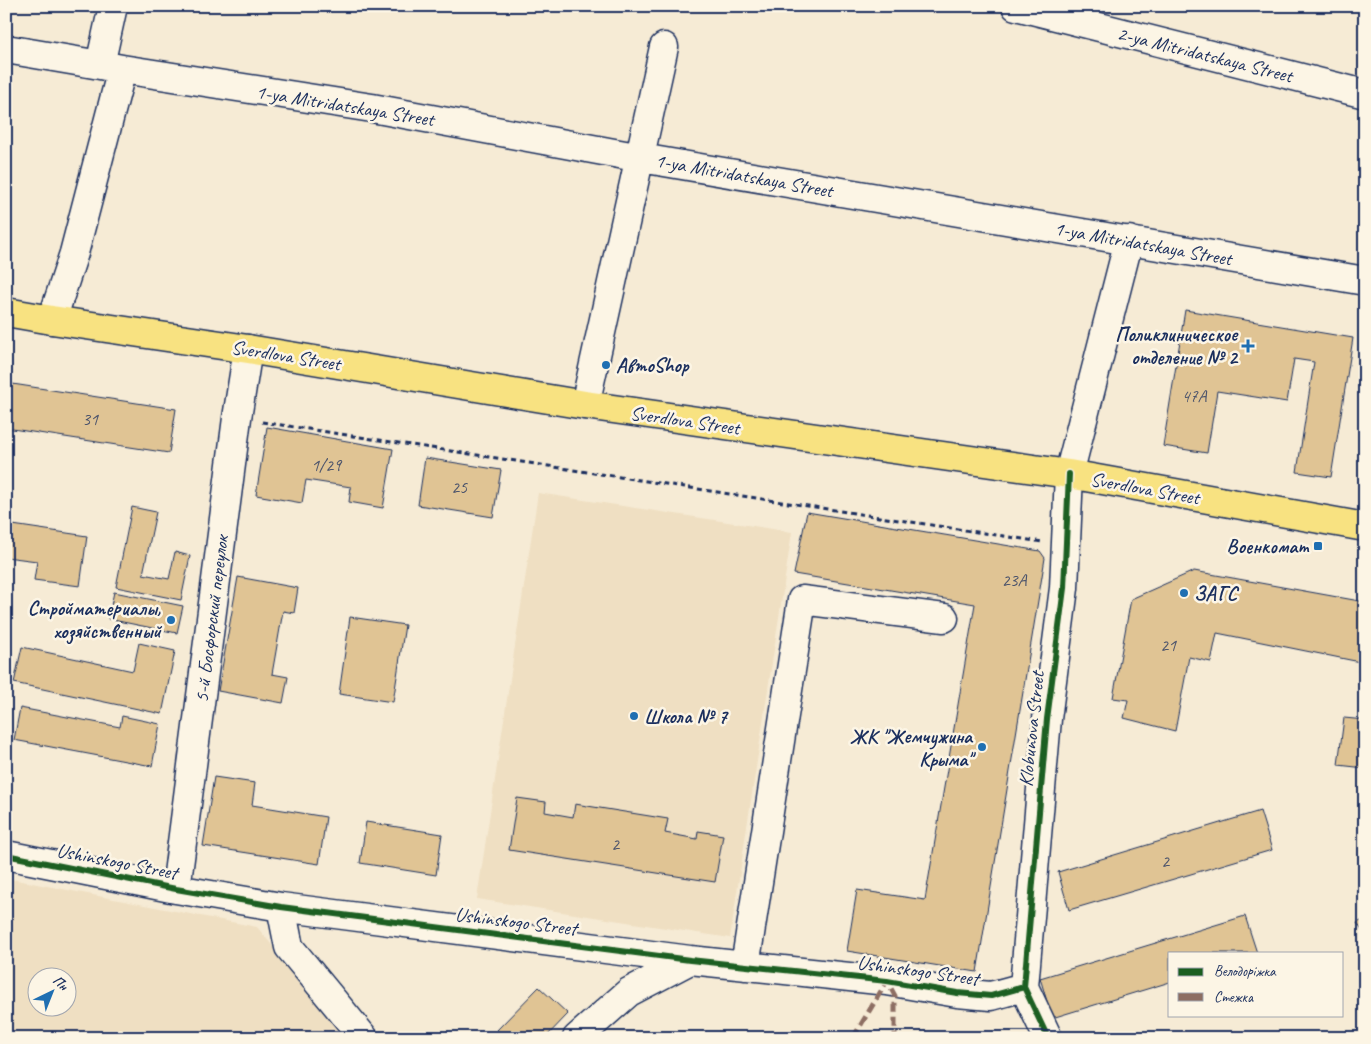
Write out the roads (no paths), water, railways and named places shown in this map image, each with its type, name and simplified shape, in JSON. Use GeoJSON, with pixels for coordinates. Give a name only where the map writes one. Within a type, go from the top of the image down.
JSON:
{"type":"FeatureCollection","features":[{"type":"Feature","properties":{"kind":"main road","name":"Sverdlova Street"},"geometry":{"type":"LineString","coordinates":[[6,312],[248,348],[585,405],[1069,474],[1365,527]]}},
{"type":"Feature","properties":{"kind":"street"},"geometry":{"type":"LineString","coordinates":[[52,320],[74,254],[111,67],[113,6]]}},
{"type":"Feature","properties":{"kind":"street","name":"2-ya Mitridatskaya Street"},"geometry":{"type":"LineString","coordinates":[[1016,6],[1365,94]]}},
{"type":"Feature","properties":{"kind":"street"},"geometry":{"type":"LineString","coordinates":[[585,405],[664,47]]}},
{"type":"Feature","properties":{"kind":"street","name":"1-ya Mitridatskaya Street"},"geometry":{"type":"LineString","coordinates":[[6,49],[372,108],[641,158],[1365,281]]}},
{"type":"Feature","properties":{"kind":"street","name":"Klobunova Street"},"geometry":{"type":"LineString","coordinates":[[1024,987],[1047,719],[1064,588],[1069,474],[1129,240]]}},
{"type":"Feature","properties":{"kind":"street","name":"5-й Босфорский переулок"},"geometry":{"type":"LineString","coordinates":[[176,890],[237,418],[248,348]]}},
{"type":"Feature","properties":{"kind":"street"},"geometry":{"type":"LineString","coordinates":[[746,966],[802,600],[944,618]]}},
{"type":"Feature","properties":{"kind":"street","name":"Ushinskogo Street"},"geometry":{"type":"LineString","coordinates":[[6,855],[176,890],[281,907],[690,960],[887,981],[957,993],[991,996],[1024,987]]}},
{"type":"Feature","properties":{"kind":"street"},"geometry":{"type":"LineString","coordinates":[[281,907],[288,947],[364,1038]]}},
{"type":"Feature","properties":{"kind":"street"},"geometry":{"type":"LineString","coordinates":[[577,1038],[629,992],[690,960]]}},
{"type":"Feature","properties":{"kind":"street"},"geometry":{"type":"LineString","coordinates":[[1024,987],[1048,1038]]}},
{"type":"Feature","properties":{"kind":"place","name":"Поликлиническое отделение № 2"},"geometry":{"type":"Point","coordinates":[1248,346]}},
{"type":"Feature","properties":{"kind":"place","name":"АвтоShop"},"geometry":{"type":"Point","coordinates":[606,365]}},
{"type":"Feature","properties":{"kind":"place","name":"Военкомат"},"geometry":{"type":"Point","coordinates":[1318,546]}},
{"type":"Feature","properties":{"kind":"place","name":"ЗАГС"},"geometry":{"type":"Point","coordinates":[1184,593]}},
{"type":"Feature","properties":{"kind":"place","name":"Стройматериалы, хозяйственный"},"geometry":{"type":"Point","coordinates":[171,620]}},
{"type":"Feature","properties":{"kind":"place","name":"Школа № 7"},"geometry":{"type":"Point","coordinates":[634,716]}},
{"type":"Feature","properties":{"kind":"place","name":"ЖК \"Жемчужина Крыма\""},"geometry":{"type":"Point","coordinates":[982,747]}}]}
